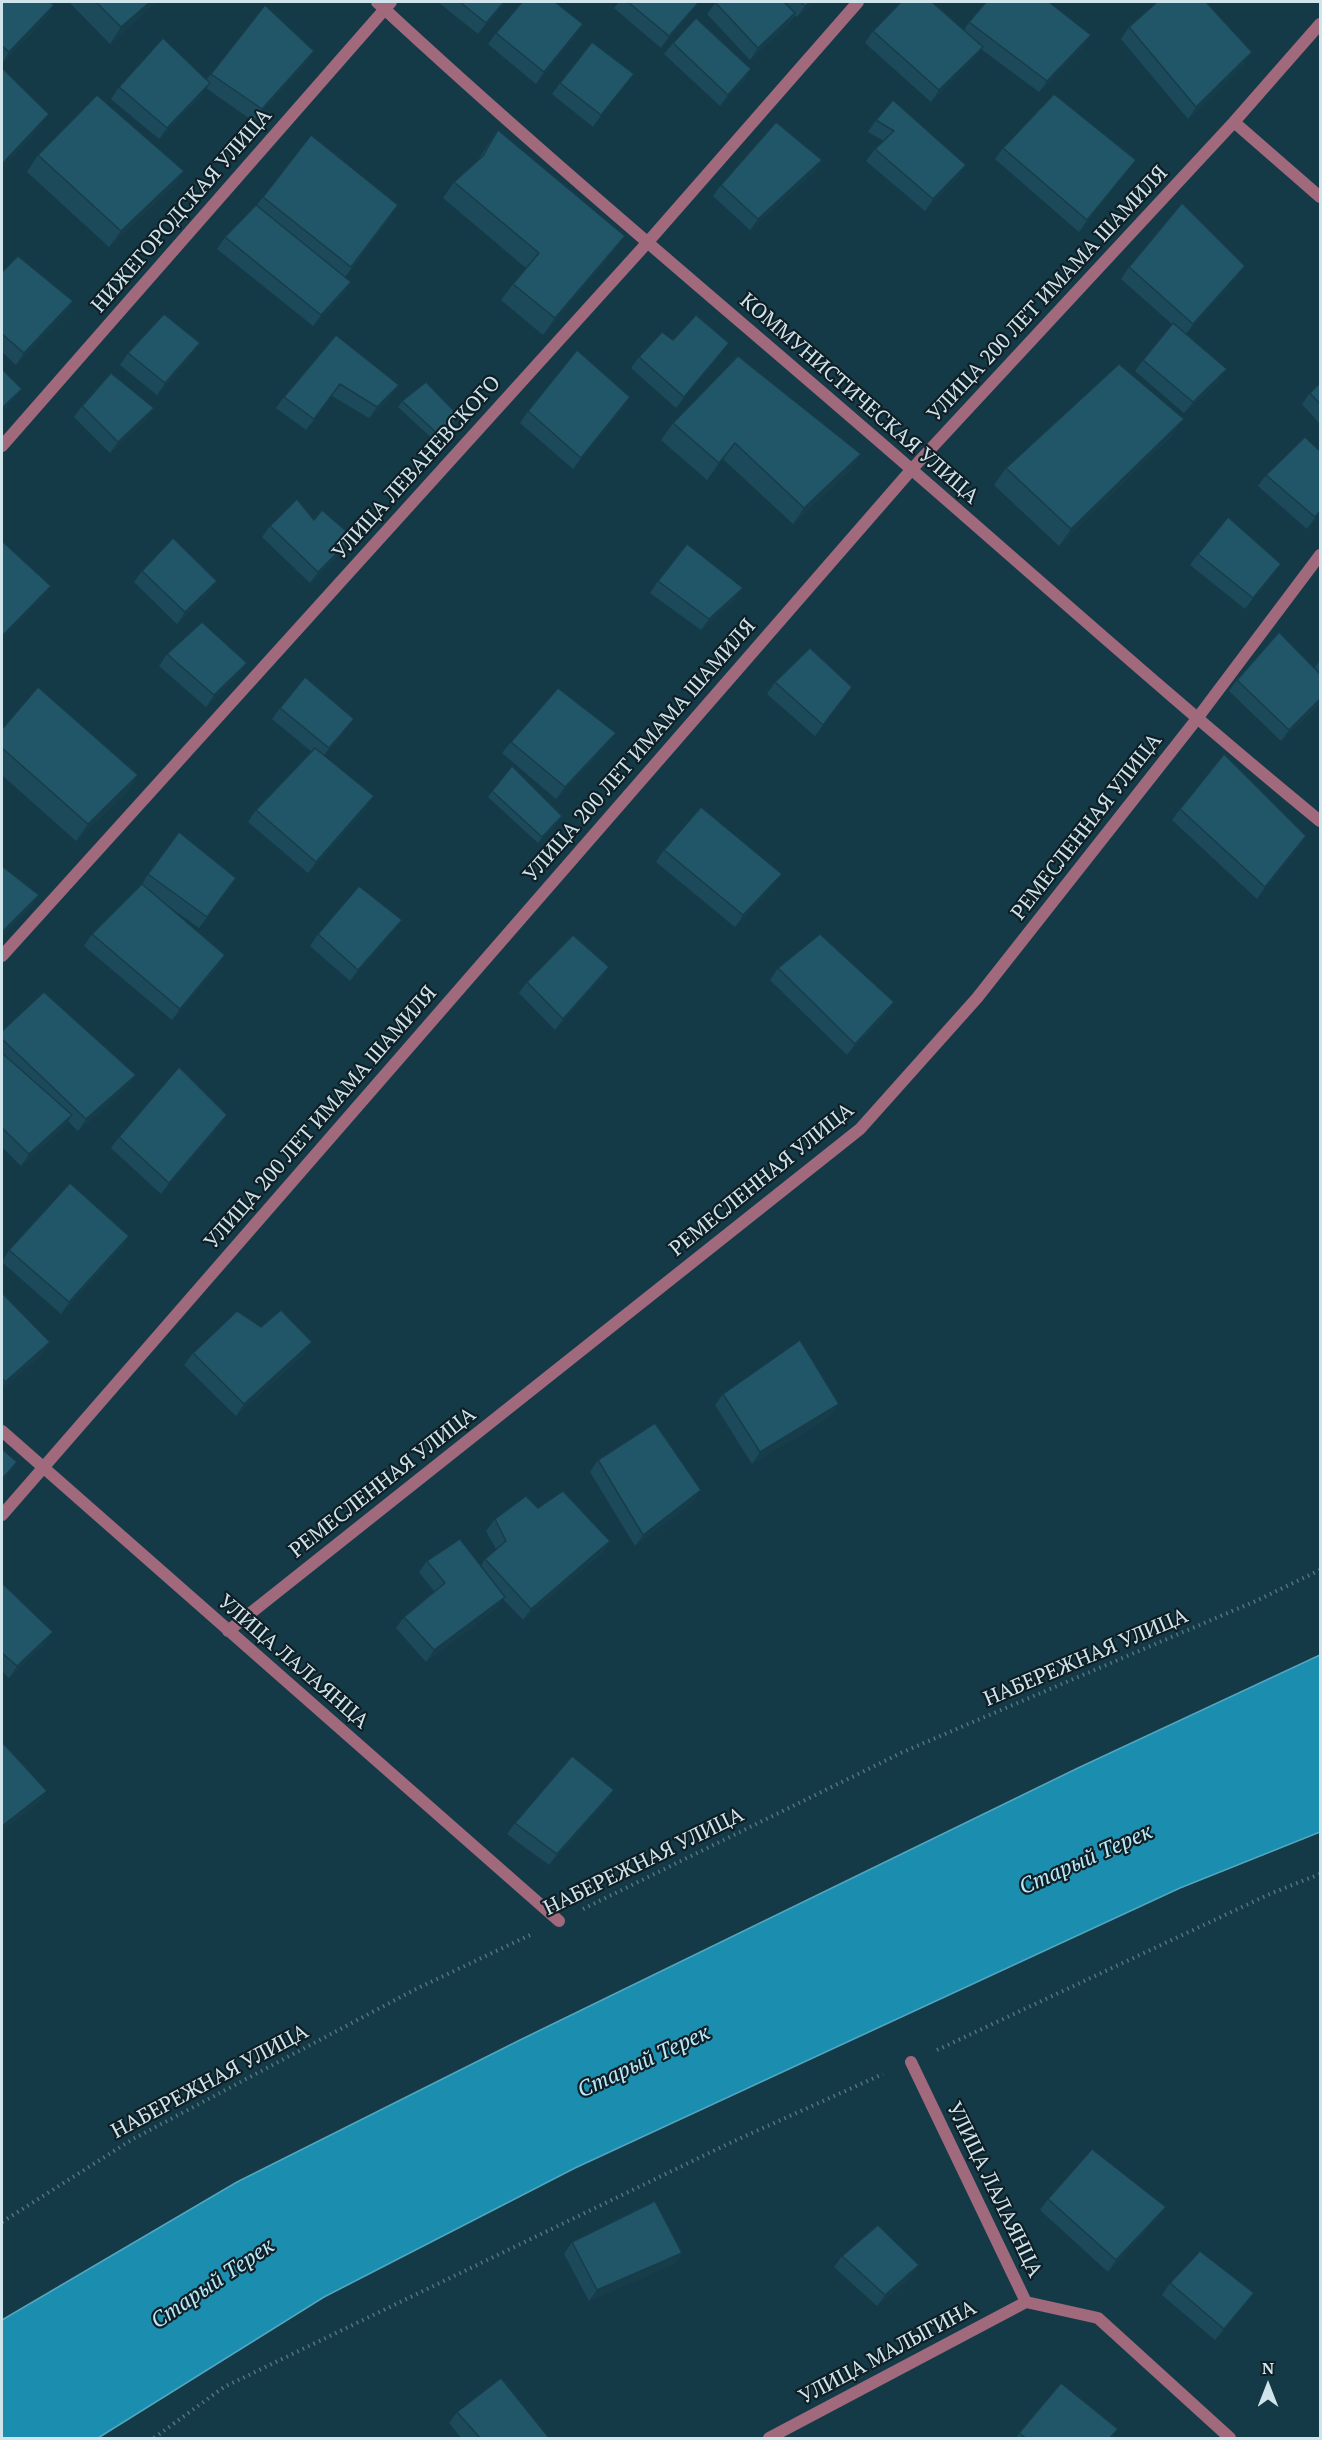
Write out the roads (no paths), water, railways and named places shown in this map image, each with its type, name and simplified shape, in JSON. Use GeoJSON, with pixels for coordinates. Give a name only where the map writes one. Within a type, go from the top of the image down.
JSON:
{"type":"FeatureCollection","features":[{"type":"Feature","properties":{"kind":"street","name":"УЛИЦА ЛЕВАНЕВСКОГО"},"geometry":{"type":"LineString","coordinates":[[2,957],[647,243],[858,2]]}},
{"type":"Feature","properties":{"kind":"street","name":"КОММУНИСТИЧЕСКАЯ УЛИЦА"},"geometry":{"type":"LineString","coordinates":[[384,4],[647,243],[912,470],[1196,720],[1320,821]]}},
{"type":"Feature","properties":{"kind":"street","name":"НИЖЕГОРОДСКАЯ УЛИЦА"},"geometry":{"type":"LineString","coordinates":[[2,446],[384,4]]}},
{"type":"Feature","properties":{"kind":"street","name":"УЛИЦА 200 ЛЕТ ИМАМА ШАМИЛЯ"},"geometry":{"type":"LineString","coordinates":[[2,1515],[912,470],[1234,122],[1320,24]]}},
{"type":"Feature","properties":{"kind":"street"},"geometry":{"type":"LineString","coordinates":[[1234,122],[1320,197]]}},
{"type":"Feature","properties":{"kind":"street","name":"РЕМЕСЛЕННАЯ УЛИЦА"},"geometry":{"type":"LineString","coordinates":[[228,1630],[860,1129],[977,998],[1196,720],[1320,555]]}},
{"type":"Feature","properties":{"kind":"street","name":"УЛИЦА ЛАЛАЯНЦА"},"geometry":{"type":"LineString","coordinates":[[2,1431],[559,1921]]}},
{"type":"Feature","properties":{"kind":"street","name":"УЛИЦА ЛАЛАЯНЦА"},"geometry":{"type":"LineString","coordinates":[[911,2062],[1026,2302],[1098,2318],[1230,2439]]}},
{"type":"Feature","properties":{"kind":"street","name":"УЛИЦА МАЛЫГИНА"},"geometry":{"type":"LineString","coordinates":[[769,2439],[1026,2302]]}},
{"type":"Feature","properties":{"kind":"water","name":"Старый Терек"},"geometry":{"type":"Polygon","coordinates":[[[1320,1655],[1320,1832],[1180,1888],[575,2168],[324,2297],[98,2438],[2,2438],[2,2320],[237,2182],[520,2040],[1078,1768],[1320,1655]]]}}]}
